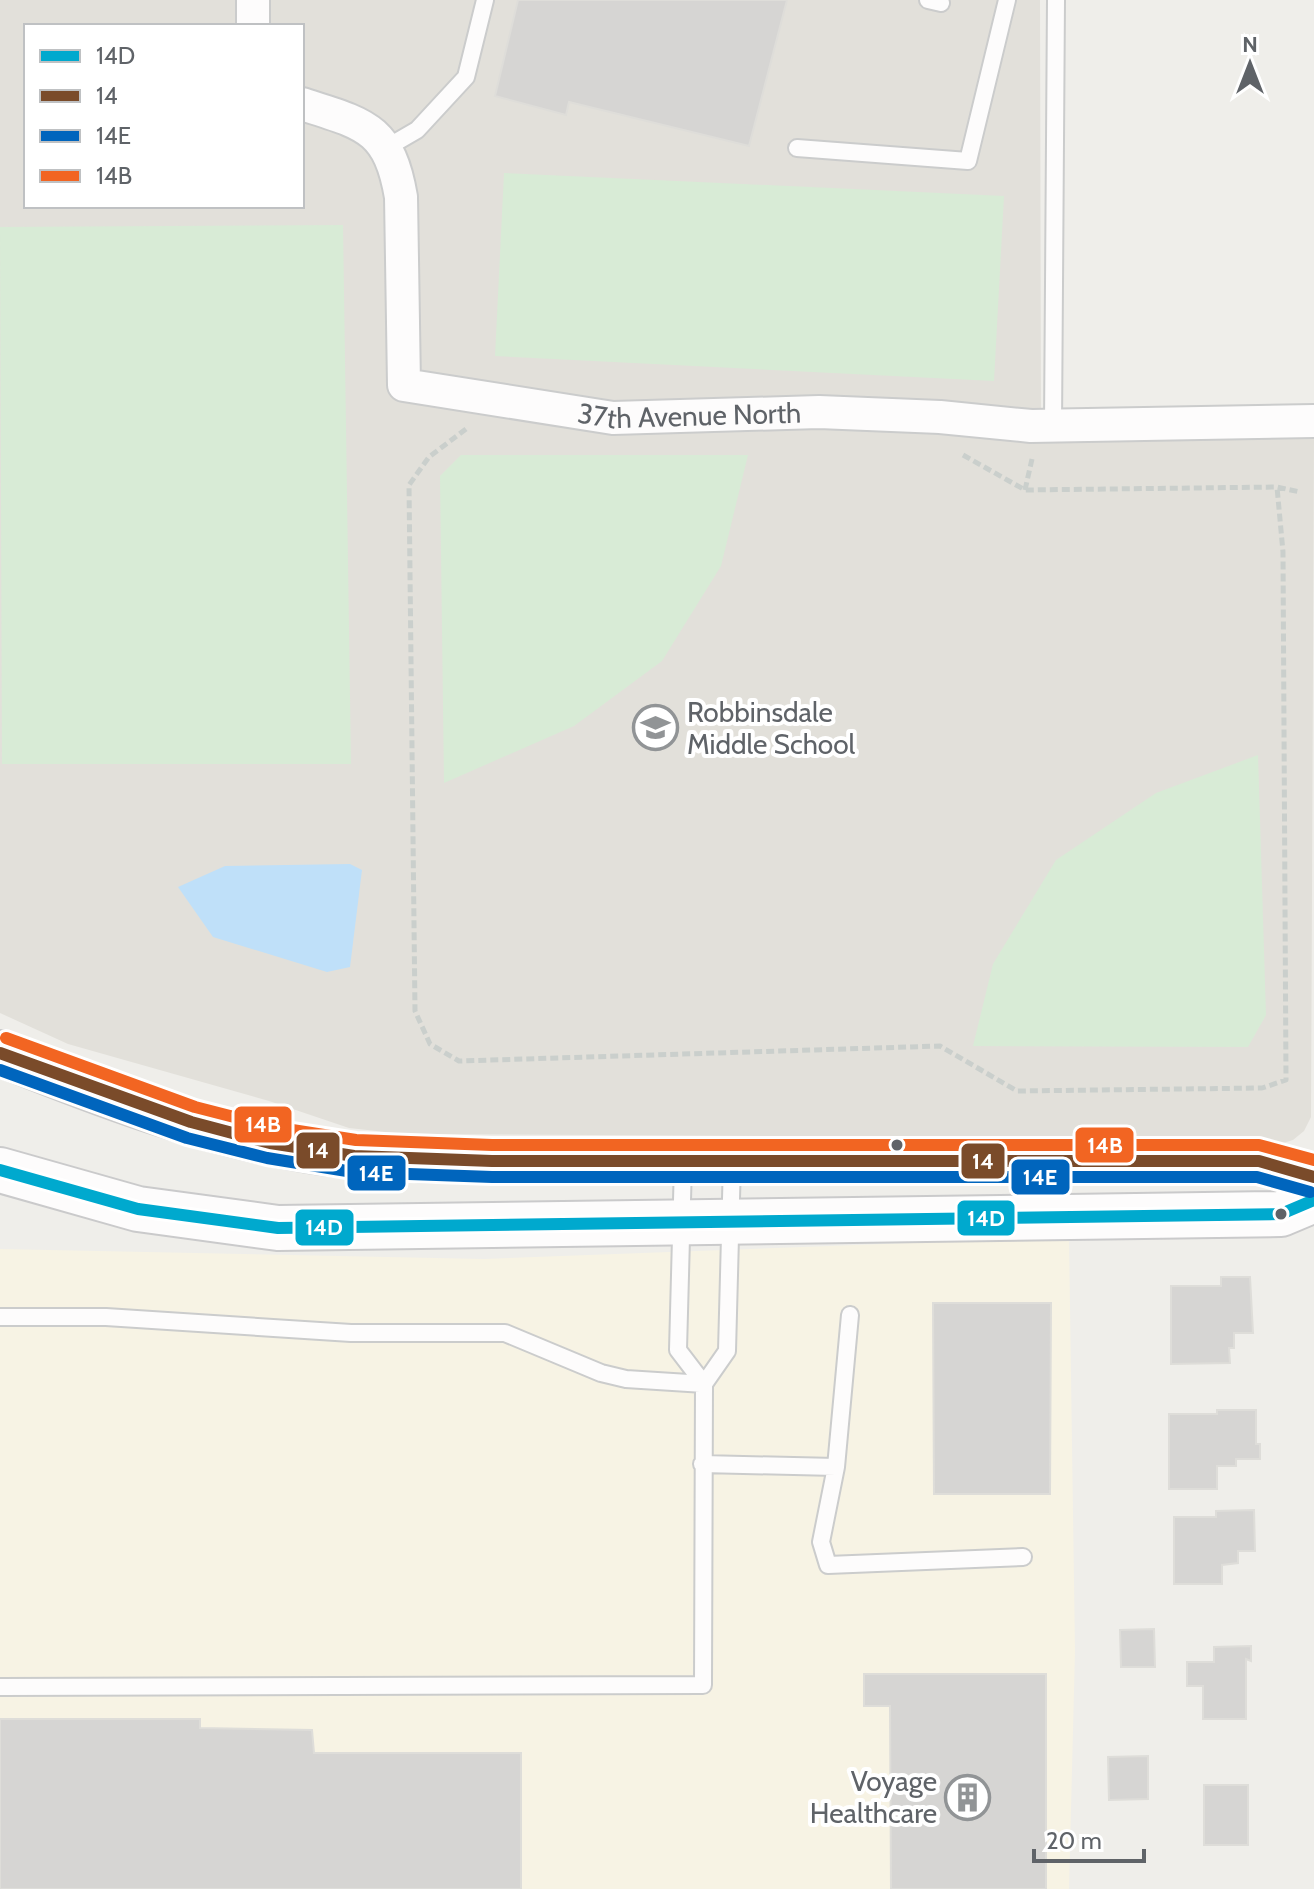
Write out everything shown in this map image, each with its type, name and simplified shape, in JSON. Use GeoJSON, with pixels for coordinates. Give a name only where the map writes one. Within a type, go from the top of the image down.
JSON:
{"type":"FeatureCollection","features":[{"type":"Feature","properties":{"kind":"street"},"geometry":{"type":"LineString","coordinates":[[253,0],[253,24]]}},
{"type":"Feature","properties":{"kind":"street","name":"37th Avenue North"},"geometry":{"type":"LineString","coordinates":[[304,105],[366,125],[386,148],[397,173],[401,197],[404,385],[613,418],[819,412],[1053,426],[1314,421]]}},
{"type":"Feature","properties":{"kind":"street"},"geometry":{"type":"LineString","coordinates":[[0,1053],[117,1098],[308,1150],[371,1157],[447,1160],[1259,1161],[1314,1177]]}},
{"type":"Feature","properties":{"kind":"street"},"geometry":{"type":"LineString","coordinates":[[0,1170],[138,1209],[278,1228],[1281,1214],[1314,1200]]}},
{"type":"Feature","properties":{"kind":"lane"},"geometry":{"type":"LineString","coordinates":[[386,148],[417,130],[466,77],[485,0]]}},
{"type":"Feature","properties":{"kind":"lane"},"geometry":{"type":"LineString","coordinates":[[797,148],[968,161],[1007,0]]}},
{"type":"Feature","properties":{"kind":"lane"},"geometry":{"type":"LineString","coordinates":[[1053,426],[1056,0]]}},
{"type":"Feature","properties":{"kind":"lane"},"geometry":{"type":"LineString","coordinates":[[683,1160],[678,1350],[704,1384]]}},
{"type":"Feature","properties":{"kind":"lane"},"geometry":{"type":"LineString","coordinates":[[0,1687],[703,1685],[704,1384],[727,1351],[732,1160]]}},
{"type":"Feature","properties":{"kind":"lane"},"geometry":{"type":"LineString","coordinates":[[850,1315],[836,1467],[821,1542],[828,1565],[1023,1557]]}},
{"type":"Feature","properties":{"kind":"lane"},"geometry":{"type":"LineString","coordinates":[[0,1317],[106,1317],[351,1333],[505,1333],[601,1373],[626,1379],[704,1384]]}},
{"type":"Feature","properties":{"kind":"lane"},"geometry":{"type":"LineString","coordinates":[[702,1464],[836,1467]]}},
{"type":"Feature","properties":{"kind":"path"},"geometry":{"type":"LineString","coordinates":[[480,428],[468,428],[429,457],[409,485],[415,1011],[430,1044],[459,1061],[940,1046],[1017,1091],[1262,1088],[1286,1080],[1283,552],[1277,487]]}},
{"type":"Feature","properties":{"kind":"path"},"geometry":{"type":"LineString","coordinates":[[950,447],[1025,490],[1277,487],[1300,492]]}},
{"type":"Feature","properties":{"kind":"path"},"geometry":{"type":"LineString","coordinates":[[1025,490],[1033,451]]}},
{"type":"Feature","properties":{"kind":"shaded area","name":"Robbinsdale Middle School"},"geometry":{"type":"Polygon","coordinates":[[[0,0],[1040,0],[1041,442],[1314,438],[1311,1117],[1304,1131],[1293,1140],[1280,1144],[1120,1138],[404,1134],[349,1128],[269,1101],[68,1044],[0,1013],[0,0]]]}},
{"type":"Feature","properties":{"kind":"shaded area"},"geometry":{"type":"Polygon","coordinates":[[[1069,1237],[1075,1651],[1069,1889],[0,1889],[0,1249],[484,1259],[1069,1237]]]}},
{"type":"Feature","properties":{"kind":"green space"},"geometry":{"type":"Polygon","coordinates":[[[504,173],[1004,196],[994,381],[495,356],[504,173]]]}},
{"type":"Feature","properties":{"kind":"green space"},"geometry":{"type":"Polygon","coordinates":[[[343,225],[351,764],[2,764],[0,227],[343,225]]]}},
{"type":"Feature","properties":{"kind":"green space"},"geometry":{"type":"Polygon","coordinates":[[[461,455],[748,455],[721,566],[662,661],[574,726],[444,783],[440,476],[461,455]]]}},
{"type":"Feature","properties":{"kind":"green space"},"geometry":{"type":"Polygon","coordinates":[[[1258,755],[1266,1015],[1248,1047],[973,1046],[993,964],[1056,860],[1156,793],[1258,755]]]}},
{"type":"Feature","properties":{"kind":"water"},"geometry":{"type":"Polygon","coordinates":[[[350,864],[362,870],[350,967],[327,972],[213,937],[178,887],[225,866],[350,864]]]}},
{"type":"Feature","properties":{"kind":"building"},"geometry":{"type":"Polygon","coordinates":[[[518,0],[787,0],[749,146],[569,102],[566,115],[495,96],[518,0]]]}},
{"type":"Feature","properties":{"kind":"building"},"geometry":{"type":"Polygon","coordinates":[[[1221,1277],[1250,1277],[1253,1333],[1234,1333],[1234,1348],[1229,1348],[1230,1363],[1171,1364],[1171,1286],[1221,1286],[1221,1277]]]}},
{"type":"Feature","properties":{"kind":"building"},"geometry":{"type":"Polygon","coordinates":[[[933,1303],[1051,1303],[1050,1494],[934,1494],[933,1303]]]}},
{"type":"Feature","properties":{"kind":"building"},"geometry":{"type":"Polygon","coordinates":[[[1217,1410],[1256,1410],[1256,1444],[1260,1444],[1260,1459],[1236,1459],[1236,1466],[1217,1466],[1217,1489],[1169,1489],[1169,1414],[1217,1414],[1217,1410]]]}},
{"type":"Feature","properties":{"kind":"building"},"geometry":{"type":"Polygon","coordinates":[[[1254,1510],[1255,1551],[1238,1551],[1238,1563],[1222,1565],[1222,1584],[1174,1584],[1174,1517],[1216,1517],[1216,1511],[1254,1510]]]}},
{"type":"Feature","properties":{"kind":"building"},"geometry":{"type":"Polygon","coordinates":[[[1154,1629],[1155,1667],[1121,1667],[1120,1630],[1154,1629]]]}},
{"type":"Feature","properties":{"kind":"building"},"geometry":{"type":"Polygon","coordinates":[[[1251,1646],[1251,1661],[1246,1659],[1246,1719],[1203,1719],[1203,1686],[1187,1686],[1187,1662],[1214,1662],[1214,1647],[1251,1646]]]}},
{"type":"Feature","properties":{"kind":"building","name":"Voyage Healthcare"},"geometry":{"type":"Polygon","coordinates":[[[864,1674],[1046,1674],[1046,1889],[891,1889],[890,1706],[864,1706],[864,1674]]]}},
{"type":"Feature","properties":{"kind":"building"},"geometry":{"type":"Polygon","coordinates":[[[0,1719],[200,1719],[200,1728],[312,1730],[314,1753],[521,1753],[521,1889],[0,1889],[0,1719]]]}},
{"type":"Feature","properties":{"kind":"building"},"geometry":{"type":"Polygon","coordinates":[[[1148,1756],[1148,1799],[1109,1800],[1108,1757],[1148,1756]]]}},
{"type":"Feature","properties":{"kind":"building"},"geometry":{"type":"Polygon","coordinates":[[[1204,1785],[1248,1785],[1248,1845],[1204,1845],[1204,1785]]]}},
{"type":"Feature","properties":{"kind":"transit line","name":"14B"},"geometry":{"type":"LineString","coordinates":[[6,1038],[195,1107],[273,1127],[356,1140],[492,1145],[1259,1145],[1314,1160]]}},
{"type":"Feature","properties":{"kind":"transit line","name":"14"},"geometry":{"type":"LineString","coordinates":[[0,1053],[191,1122],[270,1143],[354,1156],[492,1161],[1259,1161],[1314,1177]]}},
{"type":"Feature","properties":{"kind":"transit line","name":"14E"},"geometry":{"type":"LineString","coordinates":[[0,1070],[187,1138],[267,1158],[353,1172],[492,1177],[1257,1177],[1310,1192]]}},
{"type":"Feature","properties":{"kind":"transit line","name":"14D"},"geometry":{"type":"LineString","coordinates":[[0,1170],[138,1209],[278,1228],[1281,1214],[1314,1200]]}},
{"type":"Feature","properties":{"kind":"place","name":"Robbinsdale Middle School"},"geometry":{"type":"Point","coordinates":[656,728]}},
{"type":"Feature","properties":{"kind":"place","name":"Voyage Healthcare"},"geometry":{"type":"Point","coordinates":[968,1797]}}]}
